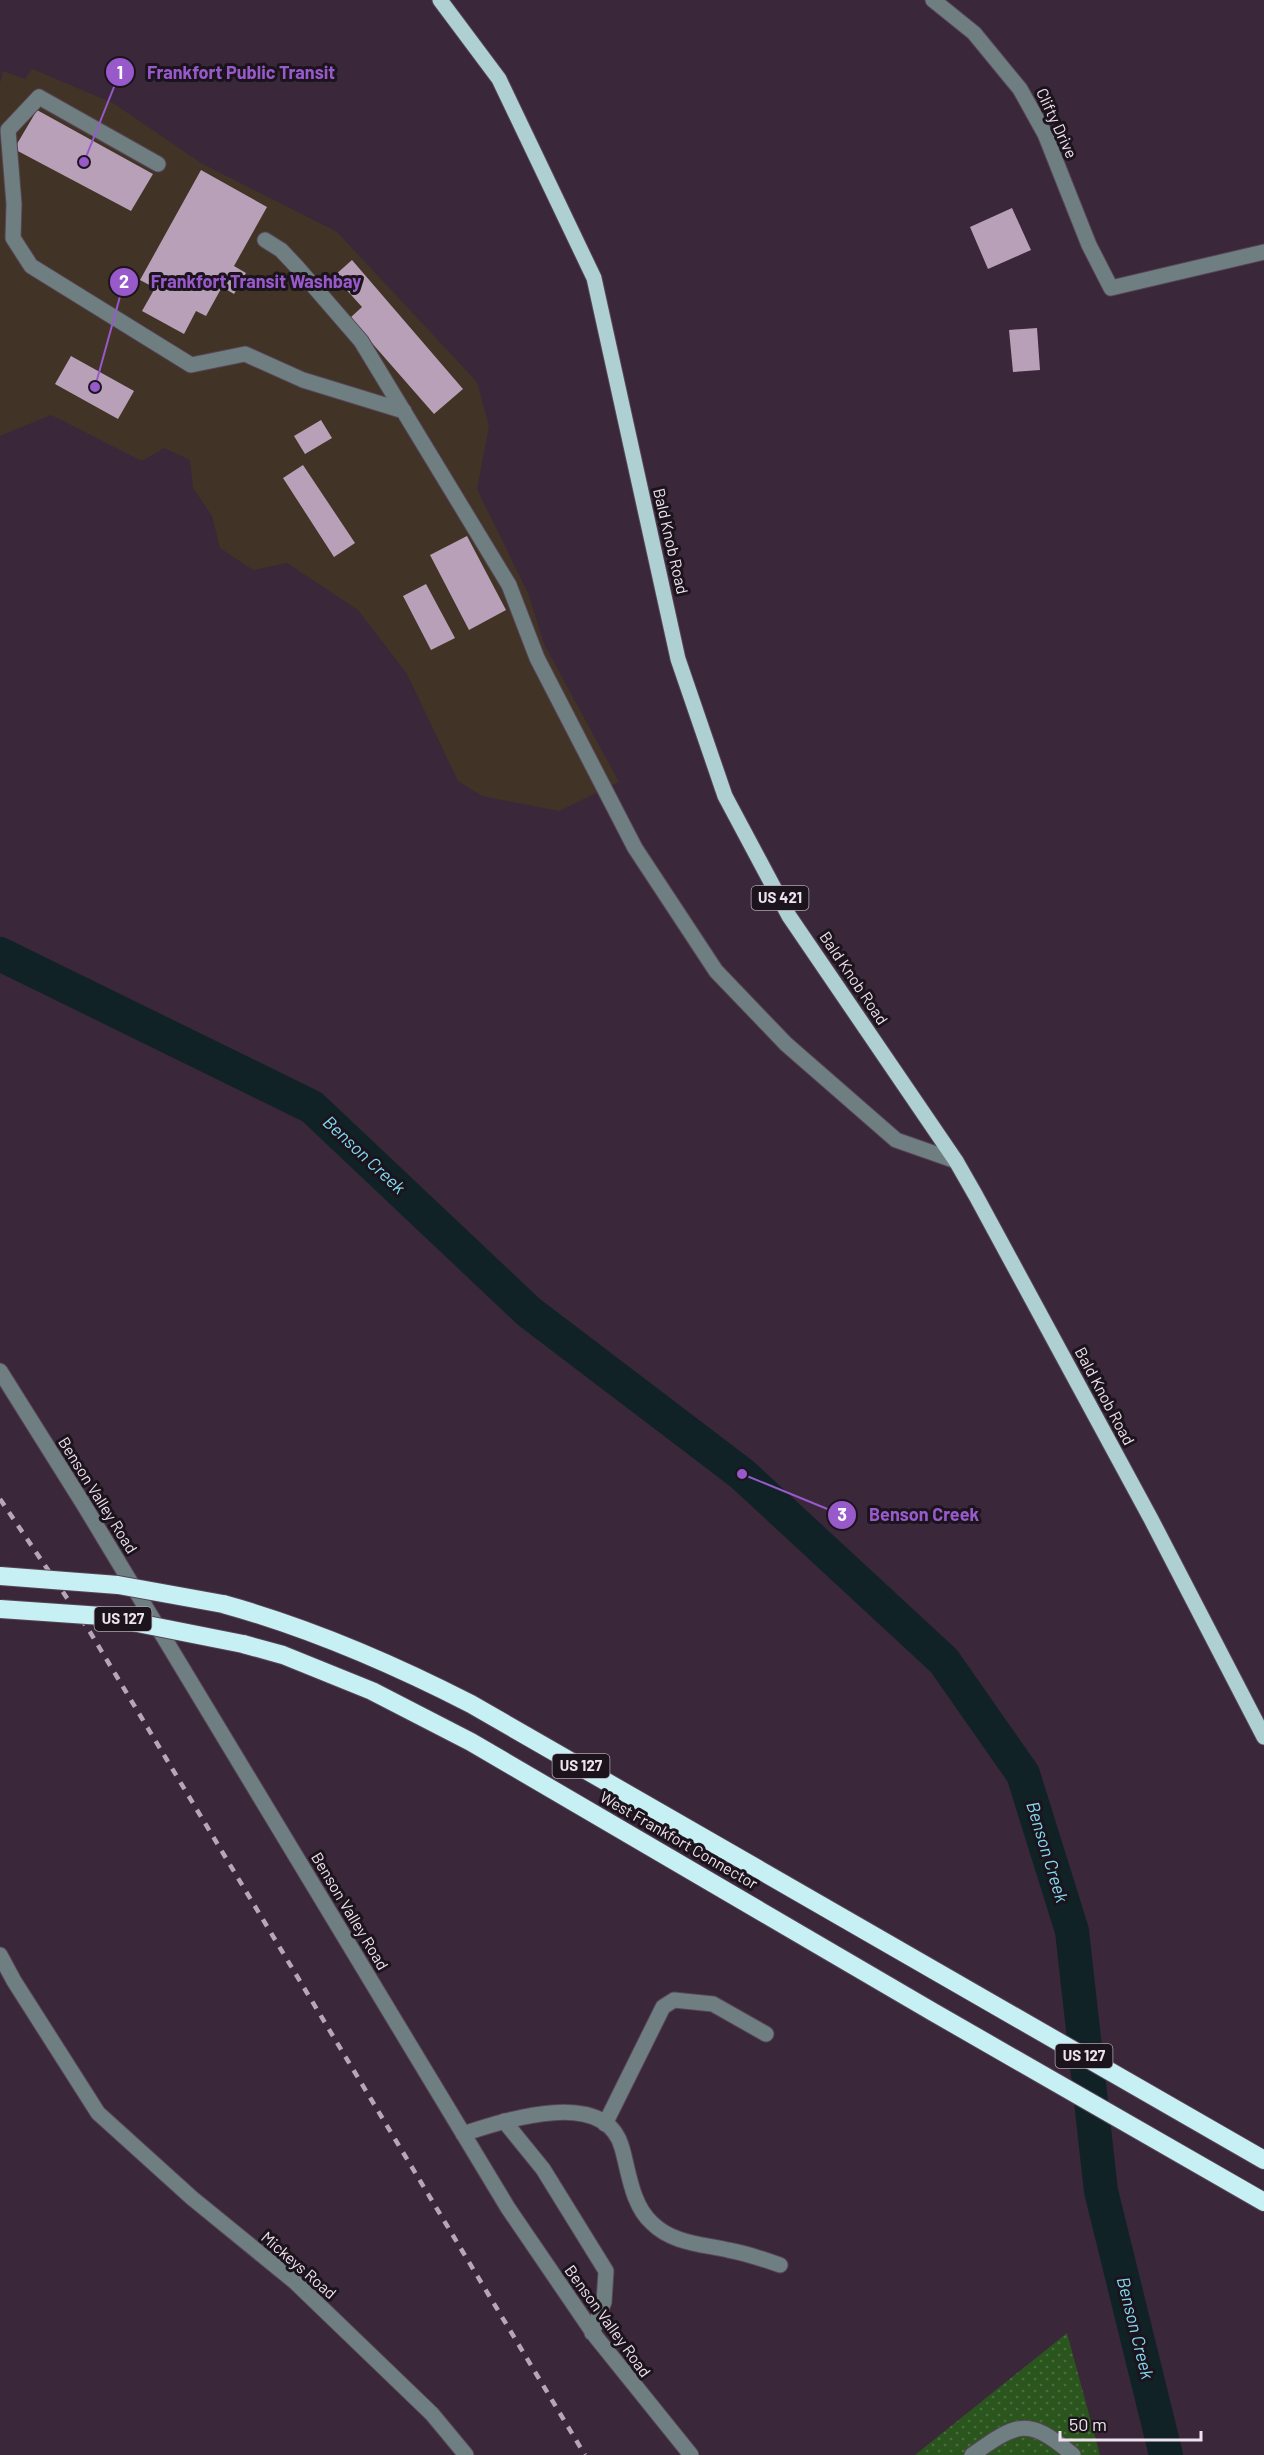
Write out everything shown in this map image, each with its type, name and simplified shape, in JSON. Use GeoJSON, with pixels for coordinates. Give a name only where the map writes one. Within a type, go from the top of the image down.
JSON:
{"type":"FeatureCollection","features":[{"type":"Feature","properties":{"kind":"highway","name":"West Frankfort Connector"},"geometry":{"type":"LineString","coordinates":[[0,1576],[118,1585],[223,1604],[325,1636],[433,1684],[518,1730],[1264,2160]]}},
{"type":"Feature","properties":{"kind":"highway","name":"West Frankfort Connector"},"geometry":{"type":"LineString","coordinates":[[0,1609],[102,1616],[243,1644],[283,1655],[372,1691],[462,1736],[933,2012],[1260,2200]]}},
{"type":"Feature","properties":{"kind":"main road","name":"Bald Knob Road"},"geometry":{"type":"LineString","coordinates":[[441,0],[499,79],[594,278],[678,659],[725,796],[789,916],[956,1161],[1151,1519],[1264,1737]]}},
{"type":"Feature","properties":{"kind":"street","name":"Clifty Drive"},"geometry":{"type":"LineString","coordinates":[[933,0],[974,33],[1020,89],[1045,134],[1089,245],[1111,288],[1264,252]]}},
{"type":"Feature","properties":{"kind":"street"},"geometry":{"type":"LineString","coordinates":[[158,164],[39,97],[8,130],[14,204],[13,238],[31,266],[191,364],[245,354],[303,380],[404,411]]}},
{"type":"Feature","properties":{"kind":"street"},"geometry":{"type":"LineString","coordinates":[[265,240],[281,250],[361,341],[509,585],[537,658],[635,848],[716,971],[786,1044],[896,1140],[956,1161]]}},
{"type":"Feature","properties":{"kind":"street","name":"Benson Valley Road"},"geometry":{"type":"LineString","coordinates":[[0,1371],[79,1497],[531,2244],[592,2333],[691,2455]]}},
{"type":"Feature","properties":{"kind":"street","name":"Mickeys Road"},"geometry":{"type":"LineString","coordinates":[[0,1955],[14,1981],[98,2113],[198,2204],[295,2282],[413,2394],[466,2455]]}},
{"type":"Feature","properties":{"kind":"street"},"geometry":{"type":"LineString","coordinates":[[605,2124],[663,2007],[675,2000],[713,2004],[766,2034]]}},
{"type":"Feature","properties":{"kind":"street"},"geometry":{"type":"LineString","coordinates":[[463,2134],[540,2113],[566,2113],[597,2119],[614,2131],[622,2145],[636,2197],[642,2212],[651,2223],[668,2236],[747,2254],[780,2265]]}},
{"type":"Feature","properties":{"kind":"street"},"geometry":{"type":"LineString","coordinates":[[504,2121],[543,2169],[606,2271],[604,2302],[592,2333]]}},
{"type":"Feature","properties":{"kind":"street"},"geometry":{"type":"LineString","coordinates":[[972,2455],[994,2439],[1018,2427],[1042,2430],[1073,2455]]}},
{"type":"Feature","properties":{"kind":"shaded area"},"geometry":{"type":"Polygon","coordinates":[[[32,69],[113,103],[201,163],[337,232],[477,382],[489,426],[477,489],[528,593],[544,644],[619,782],[559,811],[482,796],[458,781],[407,674],[358,610],[287,563],[253,570],[220,548],[212,516],[193,488],[190,460],[164,448],[142,461],[51,415],[0,436],[0,83],[3,71],[25,79],[32,69]]]}},
{"type":"Feature","properties":{"kind":"green space"},"geometry":{"type":"Polygon","coordinates":[[[1067,2333],[1100,2455],[915,2455],[1067,2333]]]}},
{"type":"Feature","properties":{"kind":"building"},"geometry":{"type":"Polygon","coordinates":[[[37,110],[153,174],[131,211],[14,149],[37,110]]]}},
{"type":"Feature","properties":{"kind":"building"},"geometry":{"type":"Polygon","coordinates":[[[201,170],[267,207],[234,266],[246,273],[234,294],[222,287],[206,316],[196,311],[184,334],[142,311],[155,288],[140,280],[201,170]]]}},
{"type":"Feature","properties":{"kind":"building"},"geometry":{"type":"Polygon","coordinates":[[[1012,208],[1031,250],[988,269],[970,227],[1012,208]]]}},
{"type":"Feature","properties":{"kind":"building"},"geometry":{"type":"Polygon","coordinates":[[[352,260],[463,389],[434,414],[350,318],[362,307],[334,276],[352,260]]]}},
{"type":"Feature","properties":{"kind":"building"},"geometry":{"type":"Polygon","coordinates":[[[1037,328],[1040,370],[1013,372],[1009,330],[1037,328]]]}},
{"type":"Feature","properties":{"kind":"building"},"geometry":{"type":"Polygon","coordinates":[[[71,356],[134,391],[118,419],[55,384],[71,356]]]}},
{"type":"Feature","properties":{"kind":"building"},"geometry":{"type":"Polygon","coordinates":[[[321,420],[332,438],[305,454],[294,436],[321,420]]]}},
{"type":"Feature","properties":{"kind":"building"},"geometry":{"type":"Polygon","coordinates":[[[303,465],[355,543],[334,557],[283,478],[303,465]]]}},
{"type":"Feature","properties":{"kind":"building"},"geometry":{"type":"Polygon","coordinates":[[[467,536],[506,610],[469,630],[430,555],[467,536]]]}},
{"type":"Feature","properties":{"kind":"building"},"geometry":{"type":"Polygon","coordinates":[[[426,584],[455,638],[431,650],[403,596],[426,584]]]}},
{"type":"Feature","properties":{"kind":"waterway","name":"Benson Creek"},"geometry":{"type":"LineString","coordinates":[[0,954],[312,1107],[529,1312],[742,1474],[944,1661],[1023,1774],[1072,1931],[1101,2191],[1166,2455]]}},
{"type":"Feature","properties":{"kind":"railway"},"geometry":{"type":"LineString","coordinates":[[0,1499],[90,1632],[585,2455]]}},
{"type":"Feature","properties":{"kind":"place","name":"Frankfort Public Transit"},"geometry":{"type":"Point","coordinates":[84,162]}},
{"type":"Feature","properties":{"kind":"place","name":"Frankfort Transit Washbay"},"geometry":{"type":"Point","coordinates":[95,387]}},
{"type":"Feature","properties":{"kind":"place","name":"Benson Creek"},"geometry":{"type":"Point","coordinates":[742,1474]}}]}
